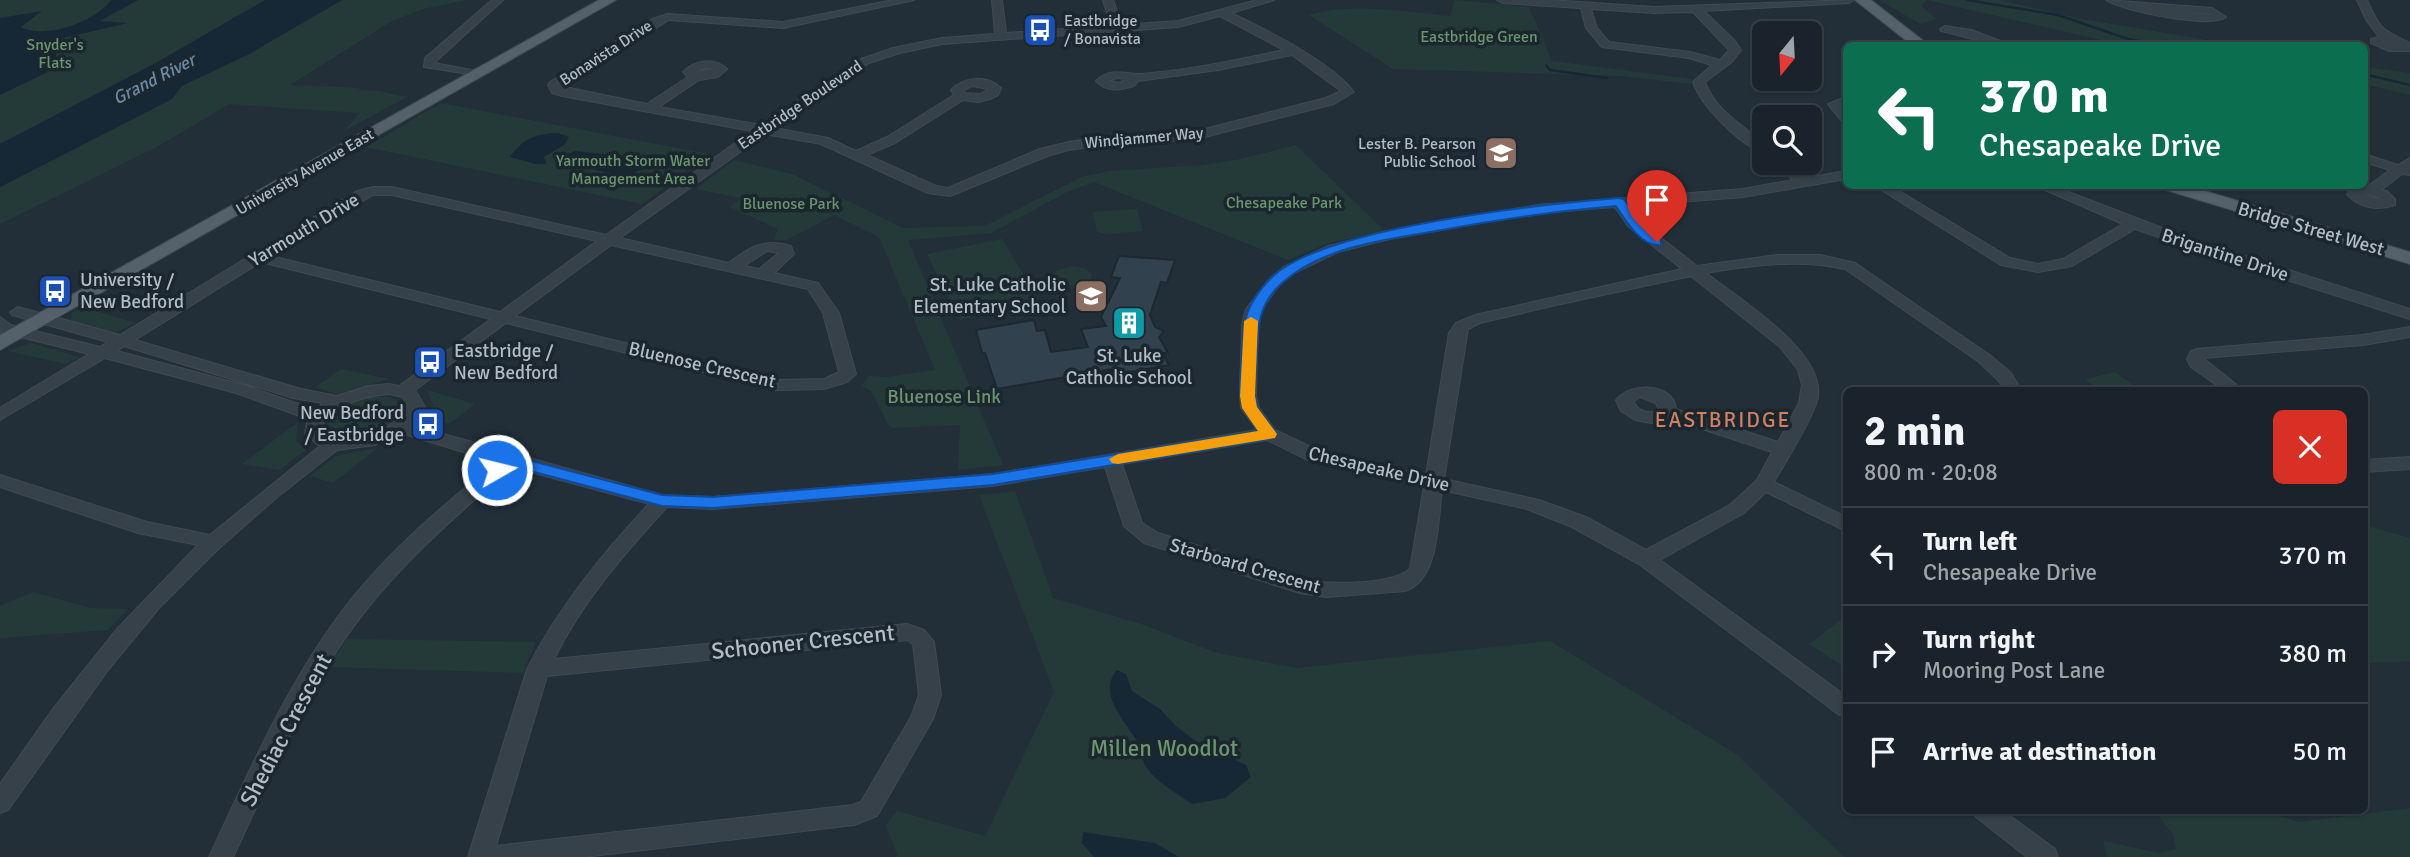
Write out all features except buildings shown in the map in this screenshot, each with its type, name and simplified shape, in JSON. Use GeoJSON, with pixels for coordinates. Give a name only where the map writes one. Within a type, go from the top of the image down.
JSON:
{"type":"FeatureCollection","features":[{"type":"Feature","properties":{"kind":"main road","name":"University Avenue East"},"geometry":{"type":"LineString","coordinates":[[472,73],[595,0]]}},
{"type":"Feature","properties":{"kind":"main road","name":"University Avenue East"},"geometry":{"type":"LineString","coordinates":[[15,325],[609,0]]}},
{"type":"Feature","properties":{"kind":"main road"},"geometry":{"type":"LineString","coordinates":[[1861,0],[1918,42]]}},
{"type":"Feature","properties":{"kind":"main road","name":"Bridge Street West"},"geometry":{"type":"LineString","coordinates":[[2181,189],[2410,258]]}},
{"type":"Feature","properties":{"kind":"street"},"geometry":{"type":"LineString","coordinates":[[472,73],[436,68],[428,65],[429,60],[498,0]]}},
{"type":"Feature","properties":{"kind":"street"},"geometry":{"type":"LineString","coordinates":[[844,0],[856,11]]}},
{"type":"Feature","properties":{"kind":"street","name":"Bonavista Drive"},"geometry":{"type":"LineString","coordinates":[[763,129],[562,92],[556,90],[554,85],[656,21],[668,17],[771,25],[795,24],[909,0]]}},
{"type":"Feature","properties":{"kind":"street"},"geometry":{"type":"LineString","coordinates":[[997,0],[1001,36]]}},
{"type":"Feature","properties":{"kind":"street"},"geometry":{"type":"LineString","coordinates":[[1108,0],[1118,29]]}},
{"type":"Feature","properties":{"kind":"street","name":"Eastbridge Boulevard"},"geometry":{"type":"LineString","coordinates":[[403,391],[763,129],[853,67],[879,55],[920,44],[1178,24],[1269,0]]}},
{"type":"Feature","properties":{"kind":"street"},"geometry":{"type":"LineString","coordinates":[[1502,0],[1586,8],[1696,9],[1803,0]]}},
{"type":"Feature","properties":{"kind":"street"},"geometry":{"type":"LineString","coordinates":[[1774,3],[1849,0]]}},
{"type":"Feature","properties":{"kind":"street"},"geometry":{"type":"LineString","coordinates":[[2111,0],[2191,17],[2221,17],[2212,11],[2141,6]]}},
{"type":"Feature","properties":{"kind":"street"},"geometry":{"type":"LineString","coordinates":[[2362,0],[2367,13],[2389,39]]}},
{"type":"Feature","properties":{"kind":"street"},"geometry":{"type":"LineString","coordinates":[[1586,8],[1586,15],[1597,36],[1606,45],[1690,55],[1721,64]]}},
{"type":"Feature","properties":{"kind":"street"},"geometry":{"type":"LineString","coordinates":[[1696,9],[1735,50],[1732,56],[1700,80],[1701,92],[1752,139]]}},
{"type":"Feature","properties":{"kind":"street","name":"Windjammer Way"},"geometry":{"type":"LineString","coordinates":[[763,129],[824,141],[859,154],[933,190],[950,191],[1045,152],[1109,140],[1193,136],[1345,96],[1348,92],[1276,39],[1222,13]]}},
{"type":"Feature","properties":{"kind":"street"},"geometry":{"type":"LineString","coordinates":[[1945,29],[1967,32],[1997,42]]}},
{"type":"Feature","properties":{"kind":"street"},"geometry":{"type":"LineString","coordinates":[[1133,79],[1205,69],[1294,51]]}},
{"type":"Feature","properties":{"kind":"street"},"geometry":{"type":"LineString","coordinates":[[649,108],[696,77]]}},
{"type":"Feature","properties":{"kind":"street"},"geometry":{"type":"LineString","coordinates":[[859,154],[891,140],[961,96]]}},
{"type":"Feature","properties":{"kind":"street"},"geometry":{"type":"LineString","coordinates":[[1843,102],[1834,104],[1843,114]]}},
{"type":"Feature","properties":{"kind":"street"},"geometry":{"type":"LineString","coordinates":[[2368,159],[2407,168]]}},
{"type":"Feature","properties":{"kind":"street"},"geometry":{"type":"LineString","coordinates":[[2370,191],[2407,168]]}},
{"type":"Feature","properties":{"kind":"street"},"geometry":{"type":"LineString","coordinates":[[1795,175],[1805,183]]}},
{"type":"Feature","properties":{"kind":"street","name":"Chesapeake Drive"},"geometry":{"type":"LineString","coordinates":[[1843,176],[1743,193],[1538,209],[1340,247],[1298,264],[1275,281],[1254,309],[1250,324],[1248,396],[1250,408],[1269,434],[1314,456],[1544,508],[1579,522],[1646,559],[1843,706]]}},
{"type":"Feature","properties":{"kind":"street"},"geometry":{"type":"LineString","coordinates":[[1886,189],[2006,262],[2028,268],[2067,263],[2133,223]]}},
{"type":"Feature","properties":{"kind":"street","name":"Brigantine Drive"},"geometry":{"type":"LineString","coordinates":[[2050,189],[2224,256],[2410,313]]}},
{"type":"Feature","properties":{"kind":"street","name":"Yarmouth Drive"},"geometry":{"type":"LineString","coordinates":[[0,415],[362,194],[391,191],[607,240]]}},
{"type":"Feature","properties":{"kind":"street"},"geometry":{"type":"LineString","coordinates":[[1619,202],[1633,223],[1786,344],[1802,360],[1811,389],[1808,403],[1764,484],[1737,509],[1646,559]]}},
{"type":"Feature","properties":{"kind":"street","name":"Bluenose Crescent"},"geometry":{"type":"LineString","coordinates":[[502,318],[776,385],[841,380],[848,374],[831,313],[820,293],[806,284],[607,240]]}},
{"type":"Feature","properties":{"kind":"street"},"geometry":{"type":"LineString","coordinates":[[732,268],[756,249],[766,245],[786,248],[787,254],[763,274]]}},
{"type":"Feature","properties":{"kind":"street"},"geometry":{"type":"LineString","coordinates":[[259,257],[502,318]]}},
{"type":"Feature","properties":{"kind":"street"},"geometry":{"type":"LineString","coordinates":[[1433,482],[1457,333],[1462,326],[1475,320],[1738,264],[1812,257],[1842,262],[1985,359],[2005,377],[2011,387]]}},
{"type":"Feature","properties":{"kind":"street"},"geometry":{"type":"LineString","coordinates":[[15,325],[121,340],[299,394],[339,401]]}},
{"type":"Feature","properties":{"kind":"street"},"geometry":{"type":"LineString","coordinates":[[15,325],[284,403],[318,417]]}},
{"type":"Feature","properties":{"kind":"street"},"geometry":{"type":"LineString","coordinates":[[2231,387],[2197,364],[2197,354],[2362,340],[2410,332]]}},
{"type":"Feature","properties":{"kind":"street"},"geometry":{"type":"LineString","coordinates":[[371,390],[403,391],[410,394],[416,407],[409,419],[399,427],[367,442],[333,445],[318,440],[314,435],[313,428],[318,417],[339,401],[371,390]]}},
{"type":"Feature","properties":{"kind":"street"},"geometry":{"type":"LineString","coordinates":[[1668,412],[1781,449]]}},
{"type":"Feature","properties":{"kind":"street"},"geometry":{"type":"LineString","coordinates":[[399,427],[662,501],[750,501],[993,480],[1269,434]]}},
{"type":"Feature","properties":{"kind":"street"},"geometry":{"type":"LineString","coordinates":[[0,803],[101,662],[169,585],[213,542],[333,445]]}},
{"type":"Feature","properties":{"kind":"street","name":"Shediac Crescent"},"geometry":{"type":"LineString","coordinates":[[221,857],[307,682],[350,616],[418,542],[509,460]]}},
{"type":"Feature","properties":{"kind":"street","name":"Starboard Crescent"},"geometry":{"type":"LineString","coordinates":[[1112,460],[1130,517],[1141,532],[1164,543],[1307,588],[1326,590],[1405,584],[1418,573],[1433,482]]}},
{"type":"Feature","properties":{"kind":"street"},"geometry":{"type":"LineString","coordinates":[[2368,466],[2410,463]]}},
{"type":"Feature","properties":{"kind":"street"},"geometry":{"type":"LineString","coordinates":[[0,481],[152,529],[213,542]]}},
{"type":"Feature","properties":{"kind":"street"},"geometry":{"type":"LineString","coordinates":[[1764,484],[1843,524]]}},
{"type":"Feature","properties":{"kind":"street"},"geometry":{"type":"LineString","coordinates":[[480,857],[538,669],[569,611],[594,576],[662,501]]}},
{"type":"Feature","properties":{"kind":"street","name":"Schooner Crescent"},"geometry":{"type":"LineString","coordinates":[[494,857],[854,815],[869,809],[922,719],[930,695],[923,642],[917,635],[907,632],[538,669]]}},
{"type":"Feature","properties":{"kind":"street"},"geometry":{"type":"LineString","coordinates":[[1989,814],[2046,857]]}},
{"type":"Feature","properties":{"kind":"green space","name":"Snyder's Flats"},"geometry":{"type":"Polygon","coordinates":[[[0,0],[265,0],[154,64],[0,144],[0,0]]]}},
{"type":"Feature","properties":{"kind":"green space"},"geometry":{"type":"Polygon","coordinates":[[[342,0],[467,0],[423,9],[392,21],[290,85],[362,88],[356,90],[379,91],[407,97],[344,131],[360,113],[229,104],[155,148],[0,224],[0,187],[172,99],[181,86],[249,54],[342,0]]]}},
{"type":"Feature","properties":{"kind":"green space","name":"Eastbridge Green"},"geometry":{"type":"Polygon","coordinates":[[[1455,0],[1529,7],[1552,61],[1692,79],[1691,84],[1621,76],[1393,69],[1309,15],[1362,9],[1450,16],[1455,0]]]}},
{"type":"Feature","properties":{"kind":"green space"},"geometry":{"type":"Polygon","coordinates":[[[1879,0],[1927,0],[1921,6],[1937,19],[1920,24],[1879,0]]]}},
{"type":"Feature","properties":{"kind":"green space"},"geometry":{"type":"Polygon","coordinates":[[[1927,0],[2000,0],[2082,19],[2210,42],[2110,42],[1927,0]]]}},
{"type":"Feature","properties":{"kind":"green space"},"geometry":{"type":"Polygon","coordinates":[[[2368,68],[2410,73],[2410,95],[2368,85],[2368,68]]]}},
{"type":"Feature","properties":{"kind":"green space","name":"Yarmouth Storm Water Management Area"},"geometry":{"type":"Polygon","coordinates":[[[441,103],[709,154],[642,204],[366,147],[441,103]]]}},
{"type":"Feature","properties":{"kind":"green space"},"geometry":{"type":"Polygon","coordinates":[[[1296,145],[1385,231],[1329,243],[1288,260],[1094,182],[1067,192],[991,233],[908,240],[1003,465],[958,470],[960,425],[890,428],[871,391],[861,386],[869,376],[887,377],[935,370],[879,237],[834,215],[787,240],[774,240],[778,229],[730,207],[741,198],[696,189],[734,160],[792,174],[903,228],[985,226],[1081,177],[1110,171],[1203,165],[1241,159],[1296,145]]]}},
{"type":"Feature","properties":{"kind":"green space"},"geometry":{"type":"Polygon","coordinates":[[[1137,209],[1143,231],[1106,234],[1097,232],[1093,212],[1137,209]]]}},
{"type":"Feature","properties":{"kind":"green space"},"geometry":{"type":"Polygon","coordinates":[[[1002,239],[1040,302],[960,320],[927,254],[1002,239]]]}},
{"type":"Feature","properties":{"kind":"green space"},"geometry":{"type":"Polygon","coordinates":[[[1071,266],[1085,268],[1092,274],[1091,279],[1073,286],[1055,281],[1053,276],[1056,271],[1071,266]]]}},
{"type":"Feature","properties":{"kind":"green space"},"geometry":{"type":"Polygon","coordinates":[[[83,307],[136,323],[112,334],[70,323],[72,313],[83,307]]]}},
{"type":"Feature","properties":{"kind":"green space"},"geometry":{"type":"Polygon","coordinates":[[[31,343],[79,357],[66,364],[7,351],[31,343]]]}},
{"type":"Feature","properties":{"kind":"green space"},"geometry":{"type":"Polygon","coordinates":[[[341,369],[389,379],[337,394],[315,387],[341,369]]]}},
{"type":"Feature","properties":{"kind":"green space"},"geometry":{"type":"Polygon","coordinates":[[[2116,372],[2135,387],[2095,387],[2085,379],[2116,372]]]}},
{"type":"Feature","properties":{"kind":"green space"},"geometry":{"type":"Polygon","coordinates":[[[427,390],[475,404],[449,424],[425,418],[433,405],[427,390]]]}},
{"type":"Feature","properties":{"kind":"green space"},"geometry":{"type":"Polygon","coordinates":[[[375,397],[395,399],[403,408],[398,417],[380,431],[368,436],[344,438],[327,429],[329,421],[338,410],[375,397]]]}},
{"type":"Feature","properties":{"kind":"green space"},"geometry":{"type":"Polygon","coordinates":[[[298,422],[296,441],[306,450],[279,470],[242,464],[298,422]]]}},
{"type":"Feature","properties":{"kind":"green space"},"geometry":{"type":"Polygon","coordinates":[[[377,448],[333,483],[310,476],[336,456],[377,448]]]}},
{"type":"Feature","properties":{"kind":"green space","name":"Millen Woodlot"},"geometry":{"type":"Polygon","coordinates":[[[1015,491],[1053,598],[1141,624],[1217,653],[1297,668],[1550,641],[1736,754],[1844,857],[898,857],[886,825],[897,811],[985,836],[1054,692],[979,495],[1015,491]]]}},
{"type":"Feature","properties":{"kind":"green space"},"geometry":{"type":"Polygon","coordinates":[[[2368,526],[2410,538],[2410,661],[2368,661],[2368,526]]]}},
{"type":"Feature","properties":{"kind":"green space"},"geometry":{"type":"Polygon","coordinates":[[[33,592],[91,608],[128,609],[108,630],[0,638],[0,606],[33,592]]]}},
{"type":"Feature","properties":{"kind":"green space"},"geometry":{"type":"Polygon","coordinates":[[[1843,618],[1843,665],[1809,644],[1843,618]]]}},
{"type":"Feature","properties":{"kind":"green space"},"geometry":{"type":"Polygon","coordinates":[[[347,639],[536,642],[523,673],[329,667],[347,639]]]}},
{"type":"Feature","properties":{"kind":"green space"},"geometry":{"type":"Polygon","coordinates":[[[2410,808],[2410,857],[2107,857],[2103,841],[2159,853],[2176,849],[2173,835],[2157,814],[2273,814],[2299,822],[2410,808]]]}},
{"type":"Feature","properties":{"kind":"water"},"geometry":{"type":"Polygon","coordinates":[[[111,0],[138,0],[100,21],[128,23],[59,39],[47,46],[56,53],[57,60],[48,72],[0,95],[0,18],[42,11],[21,27],[31,30],[56,30],[94,15],[111,0]]]}},
{"type":"Feature","properties":{"kind":"water","name":"Grand River"},"geometry":{"type":"Polygon","coordinates":[[[265,0],[342,0],[249,54],[182,86],[172,99],[0,187],[0,144],[154,64],[265,0]]]}},
{"type":"Feature","properties":{"kind":"water"},"geometry":{"type":"Polygon","coordinates":[[[558,133],[569,137],[564,145],[544,157],[546,164],[510,157],[530,138],[558,133]]]}},
{"type":"Feature","properties":{"kind":"water"},"geometry":{"type":"Polygon","coordinates":[[[574,151],[634,157],[662,169],[643,169],[629,175],[603,172],[566,161],[565,156],[574,151]]]}},
{"type":"Feature","properties":{"kind":"water"},"geometry":{"type":"Polygon","coordinates":[[[1117,670],[1126,674],[1132,691],[1160,709],[1176,726],[1201,745],[1246,765],[1251,777],[1225,798],[1192,804],[1161,783],[1146,767],[1139,744],[1111,697],[1112,679],[1117,670]]]}},
{"type":"Feature","properties":{"kind":"water"},"geometry":{"type":"Polygon","coordinates":[[[1083,832],[1155,843],[1179,857],[1094,857],[1082,843],[1083,832]]]}},
{"type":"Feature","properties":{"kind":"waterway"},"geometry":{"type":"LineString","coordinates":[[1967,0],[2058,15],[2128,39],[2145,42]]}},
{"type":"Feature","properties":{"kind":"waterway"},"geometry":{"type":"LineString","coordinates":[[2195,42],[2199,42]]}},
{"type":"Feature","properties":{"kind":"waterway"},"geometry":{"type":"LineString","coordinates":[[1546,65],[1550,70],[1607,78]]}},
{"type":"Feature","properties":{"kind":"waterway"},"geometry":{"type":"LineString","coordinates":[[2368,75],[2410,85]]}},
{"type":"Feature","properties":{"kind":"slow traffic"},"geometry":{"type":"LineString","coordinates":[[1118,459],[1269,434],[1257,421],[1250,408],[1248,396],[1251,321]]}},
{"type":"Feature","properties":{"kind":"place","name":"Eastbridge / Bonavista"},"geometry":{"type":"Point","coordinates":[1040,30]}},
{"type":"Feature","properties":{"kind":"place","name":"Lester B. Pearson Public School"},"geometry":{"type":"Point","coordinates":[1501,153]}},
{"type":"Feature","properties":{"kind":"place","name":"University / New Bedford"},"geometry":{"type":"Point","coordinates":[55,291]}},
{"type":"Feature","properties":{"kind":"place","name":"St. Luke Catholic Elementary School"},"geometry":{"type":"Point","coordinates":[1091,296]}},
{"type":"Feature","properties":{"kind":"place","name":"St. Luke Catholic School"},"geometry":{"type":"Point","coordinates":[1129,323]}},
{"type":"Feature","properties":{"kind":"place","name":"Eastbridge / New Bedford"},"geometry":{"type":"Point","coordinates":[430,362]}},
{"type":"Feature","properties":{"kind":"place","name":"New Bedford / Eastbridge"},"geometry":{"type":"Point","coordinates":[428,424]}},
{"type":"Feature","properties":{"kind":"district","name":"EASTBRIDGE"},"geometry":{"type":"Point","coordinates":[1723,420]}},
{"type":"Feature","properties":{"kind":"route"},"geometry":{"type":"LineString","coordinates":[[497,470],[509,460],[662,501],[713,503],[993,480],[1251,438],[1269,434],[1257,421],[1250,408],[1248,396],[1250,324],[1254,309],[1275,281],[1298,264],[1348,245],[1413,231],[1570,205],[1619,202],[1633,223],[1657,242]]}},
{"type":"Feature","properties":{"kind":"park label","name":"Chesapeake Park"},"geometry":{"type":"Point","coordinates":[1284,203]}},
{"type":"Feature","properties":{"kind":"park label","name":"Bluenose Park"},"geometry":{"type":"Point","coordinates":[791,204]}},
{"type":"Feature","properties":{"kind":"park label","name":"Bluenose Link"},"geometry":{"type":"Point","coordinates":[944,397]}}]}
